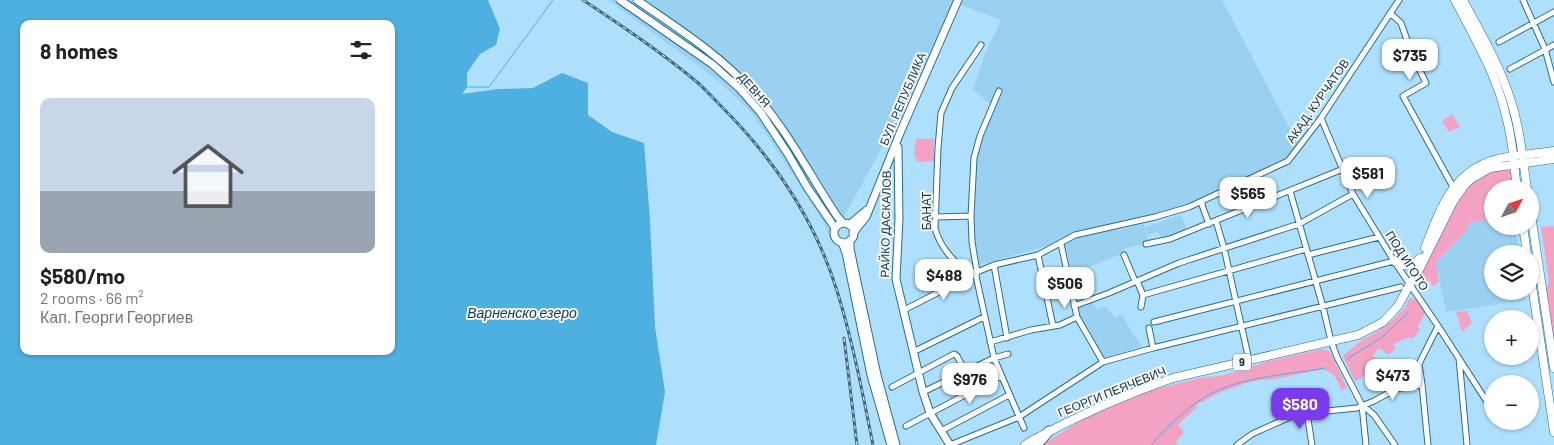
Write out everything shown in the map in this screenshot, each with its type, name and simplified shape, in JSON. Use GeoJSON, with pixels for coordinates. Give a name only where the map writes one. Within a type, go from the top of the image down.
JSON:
{"type":"FeatureCollection","features":[{"type":"Feature","properties":{"kind":"highway"},"geometry":{"type":"LineString","coordinates":[[1037,441],[1049,431]]}},
{"type":"Feature","properties":{"kind":"main road","name":"ДЕВНЯ"},"geometry":{"type":"LineString","coordinates":[[620,0],[712,64],[726,75],[752,102],[769,124],[803,181],[835,228]]}},
{"type":"Feature","properties":{"kind":"main road","name":"ДЕВНЯ"},"geometry":{"type":"LineString","coordinates":[[637,0],[723,62],[747,84],[777,121],[837,216],[846,224]]}},
{"type":"Feature","properties":{"kind":"main road","name":"БУЛ. РЕПУБЛИКА"},"geometry":{"type":"LineString","coordinates":[[852,237],[865,220],[895,145],[958,0]]}},
{"type":"Feature","properties":{"kind":"main road"},"geometry":{"type":"LineString","coordinates":[[1455,0],[1485,58],[1499,92],[1507,119],[1516,180]]}},
{"type":"Feature","properties":{"kind":"main road"},"geometry":{"type":"LineString","coordinates":[[1463,0],[1488,47],[1507,89],[1516,119],[1526,180]]}},
{"type":"Feature","properties":{"kind":"main road","name":"РАЙКО ДАСКАЛОВ"},"geometry":{"type":"LineString","coordinates":[[895,145],[898,147],[899,219],[896,279],[923,392],[930,413],[950,445]]}},
{"type":"Feature","properties":{"kind":"main road","name":"9"},"geometry":{"type":"LineString","coordinates":[[1410,284],[1418,272],[1453,202],[1464,186],[1490,168],[1514,165],[1523,159],[1554,151]]}},
{"type":"Feature","properties":{"kind":"main road","name":"9"},"geometry":{"type":"LineString","coordinates":[[1410,284],[1412,274],[1446,200],[1453,187],[1462,177],[1475,167],[1497,159],[1513,156],[1523,159],[1554,159]]}},
{"type":"Feature","properties":{"kind":"main road","name":"БУЛ. РЕПУБЛИКА"},"geometry":{"type":"LineString","coordinates":[[846,224],[869,208]]}},
{"type":"Feature","properties":{"kind":"main road"},"geometry":{"type":"LineString","coordinates":[[890,445],[871,375],[846,253],[842,242],[835,235],[835,228],[840,224],[846,224],[853,230],[850,249],[877,375],[896,445]]}},
{"type":"Feature","properties":{"kind":"main road"},"geometry":{"type":"LineString","coordinates":[[1534,235],[1554,368]]}},
{"type":"Feature","properties":{"kind":"main road"},"geometry":{"type":"LineString","coordinates":[[842,242],[852,237]]}},
{"type":"Feature","properties":{"kind":"main road"},"geometry":{"type":"LineString","coordinates":[[1394,261],[1400,265],[1408,266],[1415,264],[1420,258]]}},
{"type":"Feature","properties":{"kind":"main road","name":"ГЕОРГИ ПЕЯЧЕВИЧ"},"geometry":{"type":"LineString","coordinates":[[1049,431],[1076,417],[1174,378],[1358,335],[1383,322],[1398,306],[1410,284]]}},
{"type":"Feature","properties":{"kind":"main road"},"geometry":{"type":"LineString","coordinates":[[1534,300],[1554,432]]}},
{"type":"Feature","properties":{"kind":"main road"},"geometry":{"type":"LineString","coordinates":[[1025,445],[1037,441]]}},
{"type":"Feature","properties":{"kind":"main road"},"geometry":{"type":"LineString","coordinates":[[1030,445],[1037,441]]}},
{"type":"Feature","properties":{"kind":"street","name":"АКАД. КУРЧАТОВ"},"geometry":{"type":"LineString","coordinates":[[904,310],[994,265],[1038,255],[1075,235],[1155,217],[1189,207],[1288,161],[1321,118],[1400,0]]}},
{"type":"Feature","properties":{"kind":"street"},"geometry":{"type":"LineString","coordinates":[[1523,0],[1545,50],[1554,82]]}},
{"type":"Feature","properties":{"kind":"street"},"geometry":{"type":"LineString","coordinates":[[1499,42],[1554,12]]}},
{"type":"Feature","properties":{"kind":"street"},"geometry":{"type":"LineString","coordinates":[[1390,13],[1401,23],[1412,54],[1426,83],[1403,96],[1453,187]]}},
{"type":"Feature","properties":{"kind":"street","name":"БАНАТ"},"geometry":{"type":"LineString","coordinates":[[977,272],[970,272],[950,256],[942,246],[935,228],[941,113],[952,88],[981,45]]}},
{"type":"Feature","properties":{"kind":"street"},"geometry":{"type":"LineString","coordinates":[[1510,69],[1554,45]]}},
{"type":"Feature","properties":{"kind":"street"},"geometry":{"type":"LineString","coordinates":[[1000,92],[976,146],[971,216],[972,242],[984,317],[994,358],[1024,428]]}},
{"type":"Feature","properties":{"kind":"street","name":"ПОД ИГОТО"},"geometry":{"type":"LineString","coordinates":[[1321,118],[1353,194],[1394,261],[1484,397]]}},
{"type":"Feature","properties":{"kind":"street"},"geometry":{"type":"LineString","coordinates":[[1146,244],[1170,239],[1343,169]]}},
{"type":"Feature","properties":{"kind":"street"},"geometry":{"type":"LineString","coordinates":[[1290,191],[1331,341],[1337,357],[1362,405],[1366,445]]}},
{"type":"Feature","properties":{"kind":"street"},"geometry":{"type":"LineString","coordinates":[[1074,306],[1179,263],[1299,224],[1353,194]]}},
{"type":"Feature","properties":{"kind":"street"},"geometry":{"type":"LineString","coordinates":[[1203,201],[1202,204],[1209,224]]}},
{"type":"Feature","properties":{"kind":"street"},"geometry":{"type":"LineString","coordinates":[[936,217],[971,216]]}},
{"type":"Feature","properties":{"kind":"street"},"geometry":{"type":"LineString","coordinates":[[1216,221],[1224,248],[1249,360]]}},
{"type":"Feature","properties":{"kind":"street"},"geometry":{"type":"LineString","coordinates":[[1143,295],[1229,270],[1380,238]]}},
{"type":"Feature","properties":{"kind":"street"},"geometry":{"type":"LineString","coordinates":[[1061,244],[1077,317],[1104,362]]}},
{"type":"Feature","properties":{"kind":"street"},"geometry":{"type":"LineString","coordinates":[[1038,255],[1053,326]]}},
{"type":"Feature","properties":{"kind":"street"},"geometry":{"type":"LineString","coordinates":[[1124,255],[1143,295],[1141,306]]}},
{"type":"Feature","properties":{"kind":"street"},"geometry":{"type":"LineString","coordinates":[[1154,322],[1394,261]]}},
{"type":"Feature","properties":{"kind":"street"},"geometry":{"type":"LineString","coordinates":[[994,265],[1007,338]]}},
{"type":"Feature","properties":{"kind":"street"},"geometry":{"type":"LineString","coordinates":[[950,445],[1019,417],[1104,362],[1401,287]]}},
{"type":"Feature","properties":{"kind":"street"},"geometry":{"type":"LineString","coordinates":[[913,352],[984,317]]}},
{"type":"Feature","properties":{"kind":"street"},"geometry":{"type":"LineString","coordinates":[[990,342],[1031,330],[1060,325],[1077,317]]}},
{"type":"Feature","properties":{"kind":"street"},"geometry":{"type":"LineString","coordinates":[[1428,445],[1419,364],[1438,326]]}},
{"type":"Feature","properties":{"kind":"street"},"geometry":{"type":"LineString","coordinates":[[1149,328],[1154,348]]}},
{"type":"Feature","properties":{"kind":"street"},"geometry":{"type":"LineString","coordinates":[[892,387],[954,354],[965,371]]}},
{"type":"Feature","properties":{"kind":"street"},"geometry":{"type":"LineString","coordinates":[[923,392],[994,358],[1008,354]]}},
{"type":"Feature","properties":{"kind":"street"},"geometry":{"type":"LineString","coordinates":[[1459,358],[1467,445]]}},
{"type":"Feature","properties":{"kind":"street"},"geometry":{"type":"LineString","coordinates":[[906,426],[1001,376]]}},
{"type":"Feature","properties":{"kind":"street"},"geometry":{"type":"LineString","coordinates":[[1237,445],[1244,439],[1292,416],[1357,408],[1396,389],[1422,384]]}},
{"type":"Feature","properties":{"kind":"street"},"geometry":{"type":"LineString","coordinates":[[941,431],[1009,395]]}},
{"type":"Feature","properties":{"kind":"street"},"geometry":{"type":"LineString","coordinates":[[1362,405],[1374,415],[1395,445]]}},
{"type":"Feature","properties":{"kind":"street"},"geometry":{"type":"LineString","coordinates":[[1308,413],[1312,445]]}},
{"type":"Feature","properties":{"kind":"shaded area"},"geometry":{"type":"Polygon","coordinates":[[[608,0],[1222,0],[1298,144],[1283,162],[1175,209],[976,266],[969,211],[973,151],[990,104],[973,89],[984,56],[1001,20],[961,5],[831,240],[824,223],[749,110],[715,78],[608,0]]]}},
{"type":"Feature","properties":{"kind":"shaded area"},"geometry":{"type":"Polygon","coordinates":[[[1452,114],[1460,127],[1449,132],[1442,122],[1452,114]]]}},
{"type":"Feature","properties":{"kind":"shaded area"},"geometry":{"type":"Polygon","coordinates":[[[916,139],[934,139],[934,161],[917,162],[914,154],[916,139]]]}},
{"type":"Feature","properties":{"kind":"shaded area"},"geometry":{"type":"Polygon","coordinates":[[[1508,165],[1512,180],[1484,180],[1484,220],[1469,223],[1467,230],[1436,262],[1439,283],[1432,286],[1430,280],[1427,282],[1418,272],[1453,202],[1482,172],[1508,165]]]}},
{"type":"Feature","properties":{"kind":"shaded area"},"geometry":{"type":"Polygon","coordinates":[[[1181,215],[1187,230],[1161,239],[1158,231],[1148,235],[1146,227],[1181,215]]]}},
{"type":"Feature","properties":{"kind":"shaded area"},"geometry":{"type":"Polygon","coordinates":[[[1484,220],[1484,235],[1516,235],[1518,245],[1484,245],[1484,300],[1526,300],[1446,312],[1436,263],[1467,230],[1469,223],[1484,220]]]}},
{"type":"Feature","properties":{"kind":"shaded area"},"geometry":{"type":"Polygon","coordinates":[[[1144,224],[1149,242],[1124,249],[1121,254],[1089,267],[1072,271],[1064,242],[1111,228],[1119,230],[1144,224]]]}},
{"type":"Feature","properties":{"kind":"shaded area"},"geometry":{"type":"Polygon","coordinates":[[[1553,226],[1554,355],[1544,288],[1547,287],[1549,281],[1541,227],[1553,226]]]}},
{"type":"Feature","properties":{"kind":"shaded area"},"geometry":{"type":"Polygon","coordinates":[[[1411,298],[1420,303],[1426,312],[1418,326],[1420,330],[1412,339],[1409,337],[1394,344],[1395,349],[1390,354],[1386,354],[1378,348],[1373,356],[1376,358],[1377,364],[1365,369],[1363,377],[1355,381],[1343,356],[1363,339],[1392,321],[1405,308],[1411,298]]]}},
{"type":"Feature","properties":{"kind":"shaded area"},"geometry":{"type":"Polygon","coordinates":[[[1092,302],[1097,310],[1106,306],[1115,318],[1122,314],[1141,347],[1104,358],[1079,315],[1077,306],[1092,302]]]}},
{"type":"Feature","properties":{"kind":"shaded area"},"geometry":{"type":"Polygon","coordinates":[[[1467,311],[1472,323],[1462,332],[1456,312],[1467,311]]]}},
{"type":"Feature","properties":{"kind":"shaded area"},"geometry":{"type":"Polygon","coordinates":[[[1322,349],[1329,351],[1331,354],[1347,388],[1341,390],[1334,375],[1325,369],[1275,379],[1253,381],[1221,392],[1196,405],[1197,407],[1178,425],[1184,432],[1176,442],[1179,445],[1042,445],[1082,420],[1148,391],[1200,378],[1225,375],[1269,361],[1322,349]]]}},
{"type":"Feature","properties":{"kind":"water","name":"Варненско езеро"},"geometry":{"type":"Polygon","coordinates":[[[0,0],[488,0],[500,29],[496,45],[480,54],[467,73],[467,87],[462,94],[498,89],[533,88],[562,73],[588,83],[588,115],[612,132],[644,143],[655,327],[665,392],[656,445],[0,445],[0,0]]]}},
{"type":"Feature","properties":{"kind":"waterway"},"geometry":{"type":"LineString","coordinates":[[467,87],[489,87],[553,0]]}},
{"type":"Feature","properties":{"kind":"waterway"},"geometry":{"type":"LineString","coordinates":[[1347,359],[1381,338],[1408,313]]}},
{"type":"Feature","properties":{"kind":"waterway"},"geometry":{"type":"LineString","coordinates":[[1151,445],[1172,423],[1210,394],[1226,387],[1258,378],[1325,368]]}},
{"type":"Feature","properties":{"kind":"railway"},"geometry":{"type":"LineString","coordinates":[[583,0],[627,29],[700,85],[759,147],[791,193],[818,241],[838,294],[853,350],[873,445]]}},
{"type":"Feature","properties":{"kind":"railway"},"geometry":{"type":"LineString","coordinates":[[844,338],[857,445]]}}]}
